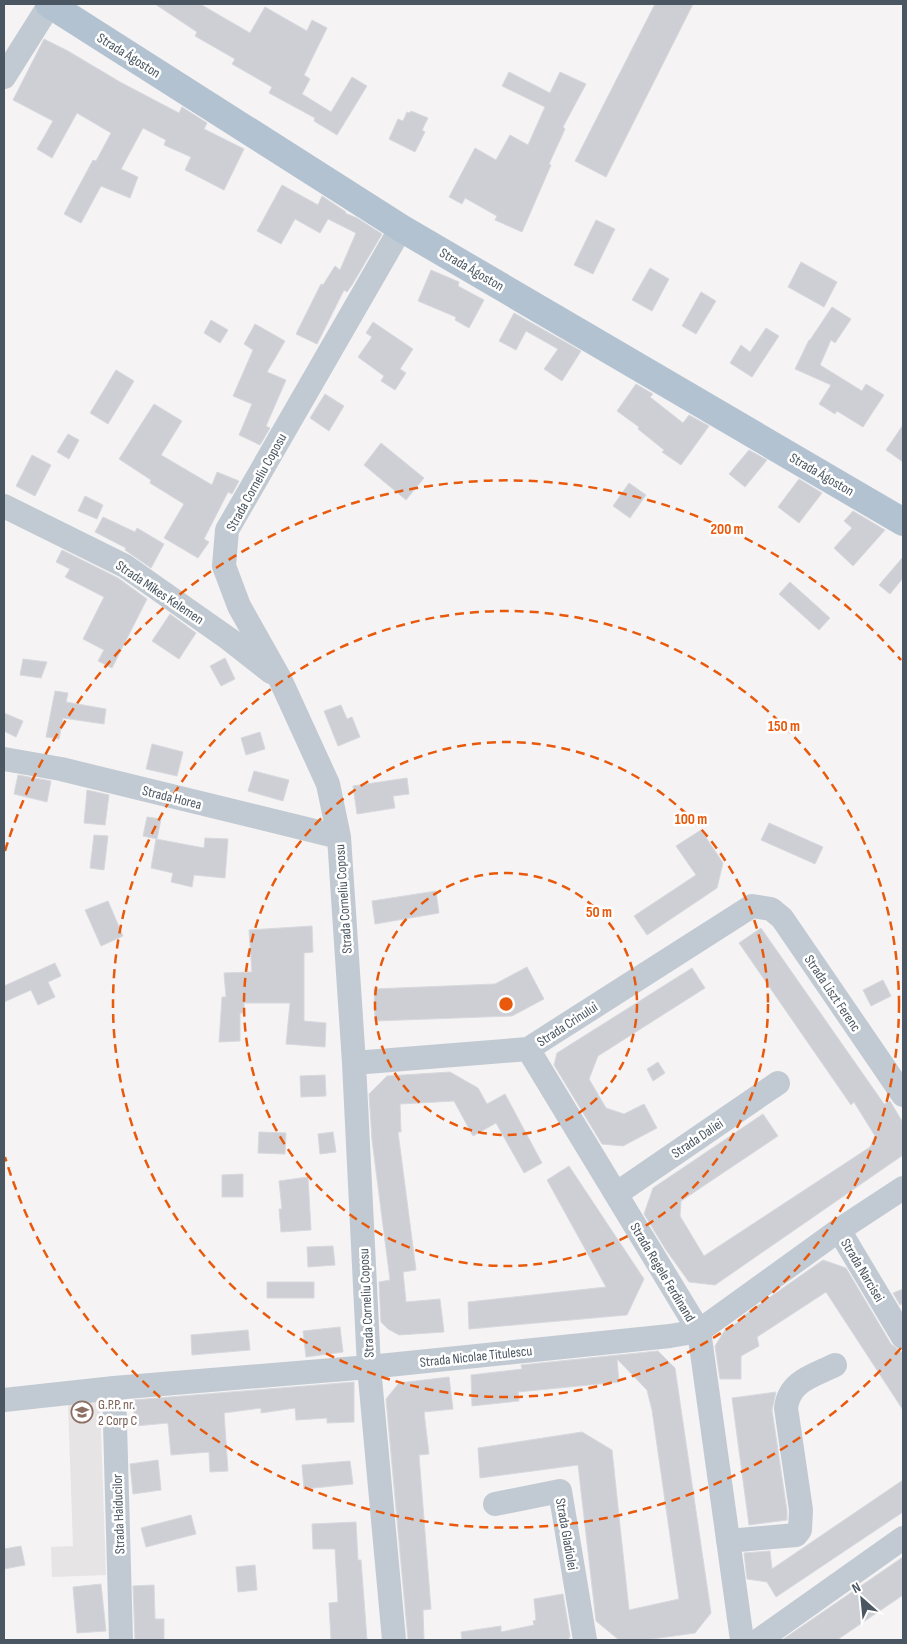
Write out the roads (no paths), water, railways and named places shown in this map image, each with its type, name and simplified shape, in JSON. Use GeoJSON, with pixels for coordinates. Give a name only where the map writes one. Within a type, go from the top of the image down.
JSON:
{"type":"FeatureCollection","features":[{"type":"Feature","properties":{"kind":"main road","name":"Strada Ágoston"},"geometry":{"type":"LineString","coordinates":[[50,4],[401,228],[903,522]]}},
{"type":"Feature","properties":{"kind":"street"},"geometry":{"type":"LineString","coordinates":[[4,77],[50,4]]}},
{"type":"Feature","properties":{"kind":"street","name":"Strada Corneliu Coposu"},"geometry":{"type":"LineString","coordinates":[[394,1640],[369,1367],[354,1064],[339,838],[328,784],[280,679],[239,606],[224,566],[227,530],[401,228]]}},
{"type":"Feature","properties":{"kind":"street","name":"Strada Mikes Kelemen"},"geometry":{"type":"LineString","coordinates":[[4,506],[125,566],[229,639],[280,679]]}},
{"type":"Feature","properties":{"kind":"street","name":"Strada Horea"},"geometry":{"type":"LineString","coordinates":[[4,759],[60,769],[339,838]]}},
{"type":"Feature","properties":{"kind":"street","name":"Strada Crinului"},"geometry":{"type":"LineString","coordinates":[[354,1064],[528,1049],[752,906]]}},
{"type":"Feature","properties":{"kind":"street","name":"Strada Liszt Ferenc"},"geometry":{"type":"LineString","coordinates":[[752,906],[771,909],[782,918],[903,1095]]}},
{"type":"Feature","properties":{"kind":"street","name":"Strada Regele Ferdinand"},"geometry":{"type":"LineString","coordinates":[[528,1049],[699,1331],[742,1640]]}},
{"type":"Feature","properties":{"kind":"street","name":"Strada Daliei"},"geometry":{"type":"LineString","coordinates":[[616,1194],[778,1083]]}},
{"type":"Feature","properties":{"kind":"street","name":"Strada Nicolae Titulescu"},"geometry":{"type":"LineString","coordinates":[[4,1400],[114,1388],[369,1367],[670,1336],[699,1331],[838,1230],[903,1188]]}},
{"type":"Feature","properties":{"kind":"street","name":"Strada Narcisei"},"geometry":{"type":"LineString","coordinates":[[838,1230],[903,1336]]}},
{"type":"Feature","properties":{"kind":"street"},"geometry":{"type":"LineString","coordinates":[[728,1540],[796,1534],[800,1530],[801,1510],[786,1408],[787,1398],[793,1387],[835,1365]]}},
{"type":"Feature","properties":{"kind":"street","name":"Strada Haiducilor"},"geometry":{"type":"LineString","coordinates":[[114,1388],[122,1640]]}},
{"type":"Feature","properties":{"kind":"street","name":"Strada Gladiolei"},"geometry":{"type":"LineString","coordinates":[[495,1504],[560,1492],[585,1640]]}},
{"type":"Feature","properties":{"kind":"street"},"geometry":{"type":"LineString","coordinates":[[759,1640],[903,1538]]}},
{"type":"Feature","properties":{"kind":"place","name":"G.P.P. nr. 2 Corp C"},"geometry":{"type":"Point","coordinates":[82,1412]}}]}
